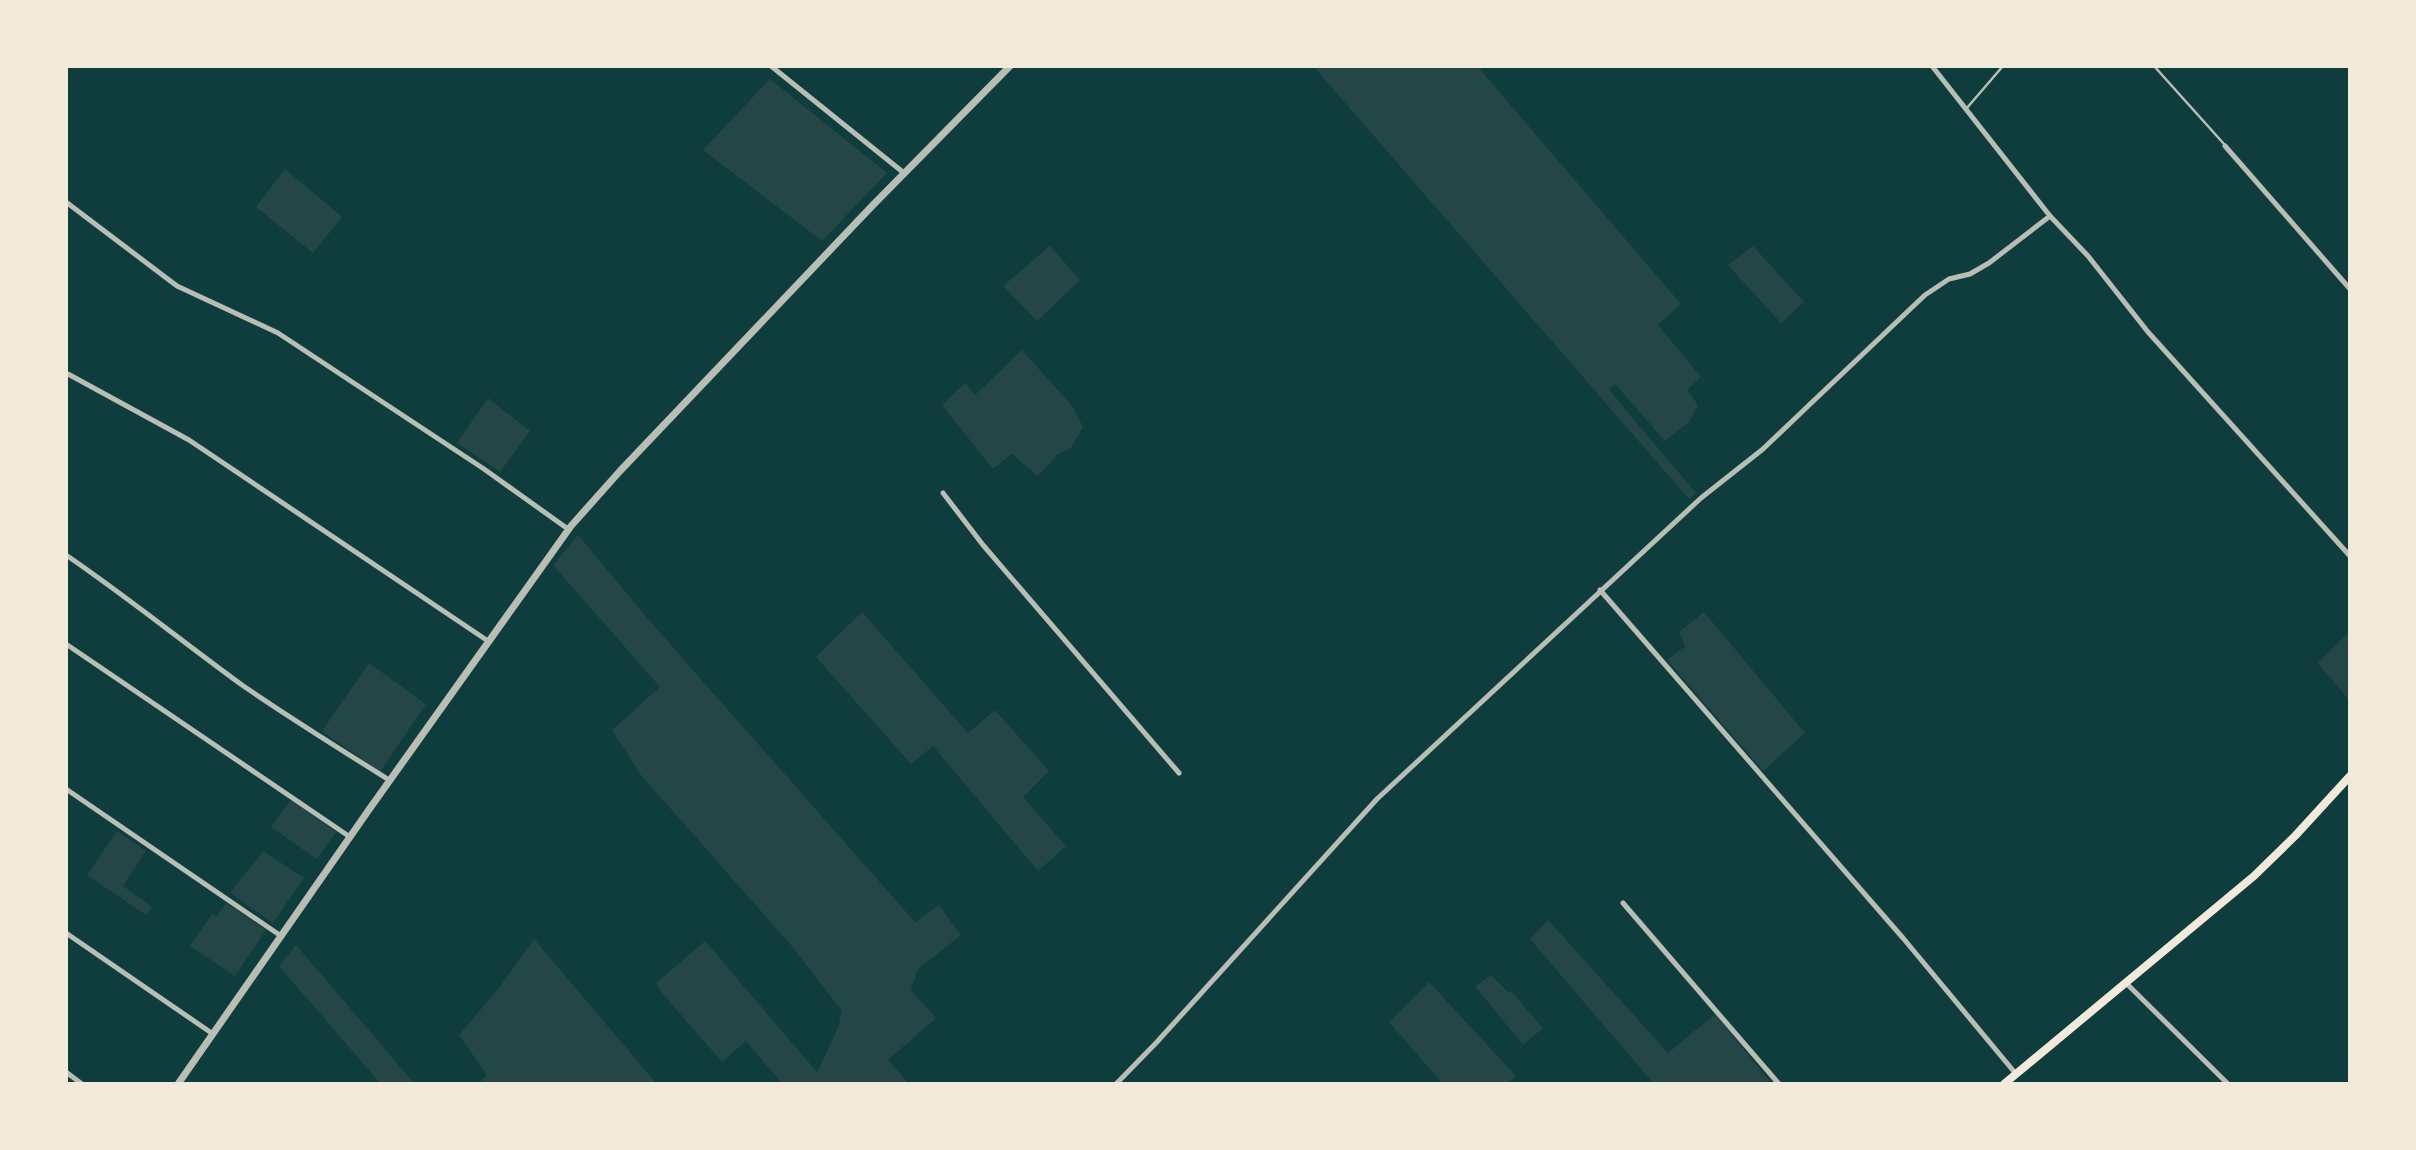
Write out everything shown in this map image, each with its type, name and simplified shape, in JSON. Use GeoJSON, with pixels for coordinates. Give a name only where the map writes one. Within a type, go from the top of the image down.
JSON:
{"type":"FeatureCollection","features":[{"type":"Feature","properties":{"kind":"main road"},"geometry":{"type":"LineString","coordinates":[[2004,1083],[2273,858],[2350,776]]}},
{"type":"Feature","properties":{"kind":"street"},"geometry":{"type":"LineString","coordinates":[[771,66],[904,173]]}},
{"type":"Feature","properties":{"kind":"street"},"geometry":{"type":"LineString","coordinates":[[178,1083],[568,529],[904,173],[1010,66]]}},
{"type":"Feature","properties":{"kind":"street"},"geometry":{"type":"LineString","coordinates":[[1932,66],[2050,216],[2088,256],[2148,332],[2350,556]]}},
{"type":"Feature","properties":{"kind":"street"},"geometry":{"type":"LineString","coordinates":[[2225,145],[2350,289]]}},
{"type":"Feature","properties":{"kind":"street"},"geometry":{"type":"LineString","coordinates":[[66,202],[177,286],[278,333],[484,469],[568,529]]}},
{"type":"Feature","properties":{"kind":"street"},"geometry":{"type":"LineString","coordinates":[[1116,1083],[1156,1043],[1377,799],[1600,590],[1701,498],[1763,449],[1925,295],[1949,279],[1970,274],[1989,263],[2050,216]]}},
{"type":"Feature","properties":{"kind":"street"},"geometry":{"type":"LineString","coordinates":[[68,374],[190,440],[488,641]]}},
{"type":"Feature","properties":{"kind":"street"},"geometry":{"type":"LineString","coordinates":[[943,493],[992,555],[1180,773]]}},
{"type":"Feature","properties":{"kind":"street"},"geometry":{"type":"LineString","coordinates":[[66,555],[114,587],[138,608],[244,686],[390,780]]}},
{"type":"Feature","properties":{"kind":"street"},"geometry":{"type":"LineString","coordinates":[[1600,590],[1910,947],[2016,1074]]}},
{"type":"Feature","properties":{"kind":"street"},"geometry":{"type":"LineString","coordinates":[[66,644],[349,837]]}},
{"type":"Feature","properties":{"kind":"street"},"geometry":{"type":"LineString","coordinates":[[66,789],[281,936]]}},
{"type":"Feature","properties":{"kind":"street"},"geometry":{"type":"LineString","coordinates":[[1623,903],[1779,1083]]}},
{"type":"Feature","properties":{"kind":"street"},"geometry":{"type":"LineString","coordinates":[[66,933],[213,1034]]}},
{"type":"Feature","properties":{"kind":"street"},"geometry":{"type":"LineString","coordinates":[[2126,982],[2228,1083]]}},
{"type":"Feature","properties":{"kind":"street"},"geometry":{"type":"LineString","coordinates":[[66,1072],[82,1083]]}},
{"type":"Feature","properties":{"kind":"lane"},"geometry":{"type":"LineString","coordinates":[[1966,109],[2003,66]]}},
{"type":"Feature","properties":{"kind":"lane"},"geometry":{"type":"LineString","coordinates":[[2154,66],[2225,145]]}},
{"type":"Feature","properties":{"kind":"shaded area"},"geometry":{"type":"Polygon","coordinates":[[[1314,67],[1478,67],[1681,304],[1658,325],[1701,377],[1687,390],[1698,405],[1689,422],[1665,441],[1615,384],[1609,390],[1696,493],[1689,499],[1314,67]]]}},
{"type":"Feature","properties":{"kind":"shaded area"},"geometry":{"type":"Polygon","coordinates":[[[770,79],[887,173],[822,241],[703,150],[770,79]]]}},
{"type":"Feature","properties":{"kind":"shaded area"},"geometry":{"type":"Polygon","coordinates":[[[285,169],[342,217],[313,253],[256,207],[285,169]]]}},
{"type":"Feature","properties":{"kind":"shaded area"},"geometry":{"type":"Polygon","coordinates":[[[1050,246],[1080,280],[1037,321],[1003,286],[1050,246]]]}},
{"type":"Feature","properties":{"kind":"shaded area"},"geometry":{"type":"Polygon","coordinates":[[[1753,246],[1804,302],[1781,323],[1728,265],[1753,246]]]}},
{"type":"Feature","properties":{"kind":"shaded area"},"geometry":{"type":"Polygon","coordinates":[[[1022,350],[1073,407],[1083,427],[1071,448],[1058,454],[1038,476],[1012,454],[993,469],[942,405],[965,383],[975,395],[1022,350]]]}},
{"type":"Feature","properties":{"kind":"shaded area"},"geometry":{"type":"Polygon","coordinates":[[[488,398],[530,431],[500,472],[457,443],[488,398]]]}},
{"type":"Feature","properties":{"kind":"shaded area"},"geometry":{"type":"Polygon","coordinates":[[[578,535],[648,619],[915,922],[939,905],[961,935],[918,969],[911,990],[936,1018],[888,1060],[908,1083],[782,1083],[746,1041],[722,1062],[656,983],[705,941],[817,1072],[838,1028],[842,1011],[790,944],[640,774],[612,730],[660,687],[553,565],[578,535]]]}},
{"type":"Feature","properties":{"kind":"shaded area"},"geometry":{"type":"Polygon","coordinates":[[[862,612],[968,733],[995,710],[1049,771],[1023,797],[1066,846],[1038,871],[933,746],[911,764],[816,657],[862,612]]]}},
{"type":"Feature","properties":{"kind":"shaded area"},"geometry":{"type":"Polygon","coordinates":[[[1704,612],[1805,733],[1763,771],[1667,660],[1685,646],[1679,632],[1704,612]]]}},
{"type":"Feature","properties":{"kind":"shaded area"},"geometry":{"type":"Polygon","coordinates":[[[2349,632],[2349,700],[2318,663],[2349,632]]]}},
{"type":"Feature","properties":{"kind":"shaded area"},"geometry":{"type":"Polygon","coordinates":[[[369,663],[426,704],[380,772],[322,731],[369,663]]]}},
{"type":"Feature","properties":{"kind":"shaded area"},"geometry":{"type":"Polygon","coordinates":[[[291,800],[336,832],[317,859],[271,827],[291,800]]]}},
{"type":"Feature","properties":{"kind":"shaded area"},"geometry":{"type":"Polygon","coordinates":[[[117,831],[146,851],[123,886],[152,907],[146,915],[87,875],[117,831]]]}},
{"type":"Feature","properties":{"kind":"shaded area"},"geometry":{"type":"Polygon","coordinates":[[[263,851],[304,878],[273,923],[230,893],[263,851]]]}},
{"type":"Feature","properties":{"kind":"shaded area"},"geometry":{"type":"Polygon","coordinates":[[[226,903],[266,930],[235,976],[190,946],[212,914],[217,916],[226,903]]]}},
{"type":"Feature","properties":{"kind":"shaded area"},"geometry":{"type":"Polygon","coordinates":[[[1548,920],[1668,1053],[1715,1014],[1771,1083],[1653,1083],[1530,939],[1548,920]]]}},
{"type":"Feature","properties":{"kind":"shaded area"},"geometry":{"type":"Polygon","coordinates":[[[534,939],[656,1083],[479,1083],[487,1075],[459,1035],[499,988],[534,939]]]}},
{"type":"Feature","properties":{"kind":"shaded area"},"geometry":{"type":"Polygon","coordinates":[[[296,945],[414,1083],[380,1083],[279,966],[296,945]]]}},
{"type":"Feature","properties":{"kind":"shaded area"},"geometry":{"type":"Polygon","coordinates":[[[1491,975],[1508,992],[1512,992],[1543,1028],[1523,1045],[1475,986],[1491,975]]]}},
{"type":"Feature","properties":{"kind":"shaded area"},"geometry":{"type":"Polygon","coordinates":[[[1429,982],[1516,1076],[1507,1083],[1442,1083],[1389,1022],[1429,982]]]}}]}
